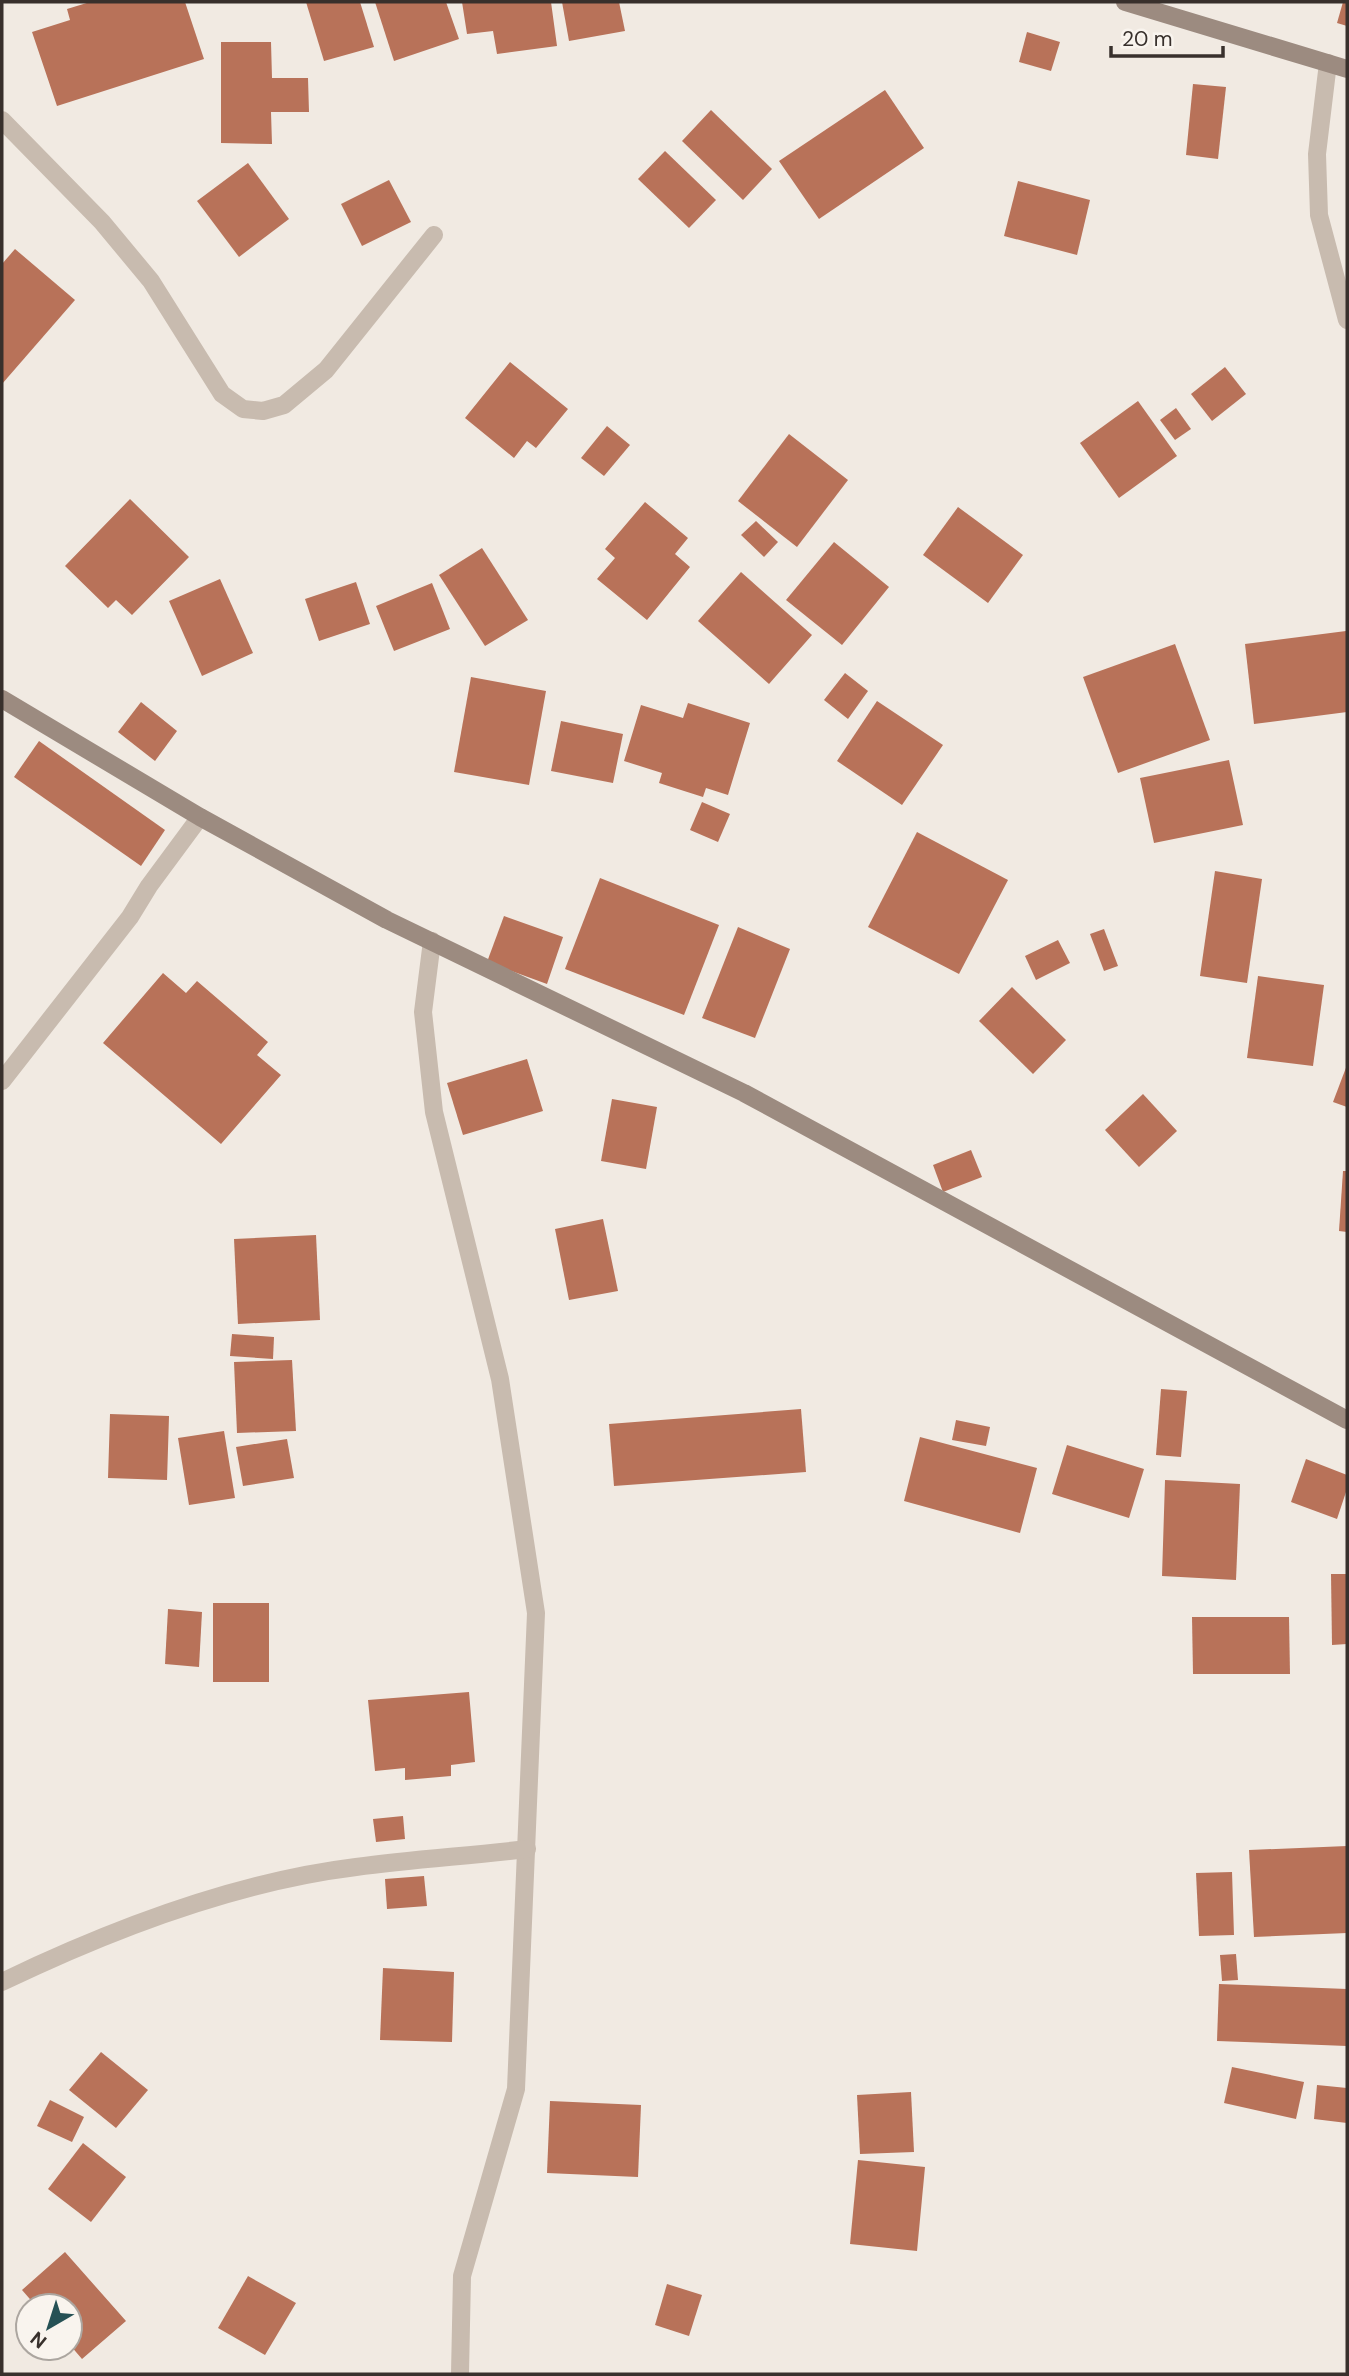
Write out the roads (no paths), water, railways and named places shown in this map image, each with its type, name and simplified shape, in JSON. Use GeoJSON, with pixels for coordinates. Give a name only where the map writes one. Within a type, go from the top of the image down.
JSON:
{"type":"FeatureCollection","features":[{"type":"Feature","properties":{"kind":"main road"},"geometry":{"type":"LineString","coordinates":[[1125,2],[1347,69]]}},
{"type":"Feature","properties":{"kind":"main road"},"geometry":{"type":"LineString","coordinates":[[2,699],[200,817],[387,920],[744,1093],[1347,1420]]}},
{"type":"Feature","properties":{"kind":"street"},"geometry":{"type":"LineString","coordinates":[[1328,64],[1317,154],[1319,215],[1347,320]]}},
{"type":"Feature","properties":{"kind":"street"},"geometry":{"type":"LineString","coordinates":[[2,120],[102,222],[151,281],[222,394],[243,409],[263,411],[284,405],[326,370],[434,235]]}},
{"type":"Feature","properties":{"kind":"street"},"geometry":{"type":"LineString","coordinates":[[2,1081],[130,917],[149,886],[200,817]]}},
{"type":"Feature","properties":{"kind":"street"},"geometry":{"type":"LineString","coordinates":[[432,942],[423,1012],[434,1112],[500,1380],[536,1613],[516,2089],[463,2276],[460,2374]]}},
{"type":"Feature","properties":{"kind":"street"},"geometry":{"type":"LineString","coordinates":[[2,1982],[103,1937],[256,1886],[355,1867],[527,1849]]}}]}
